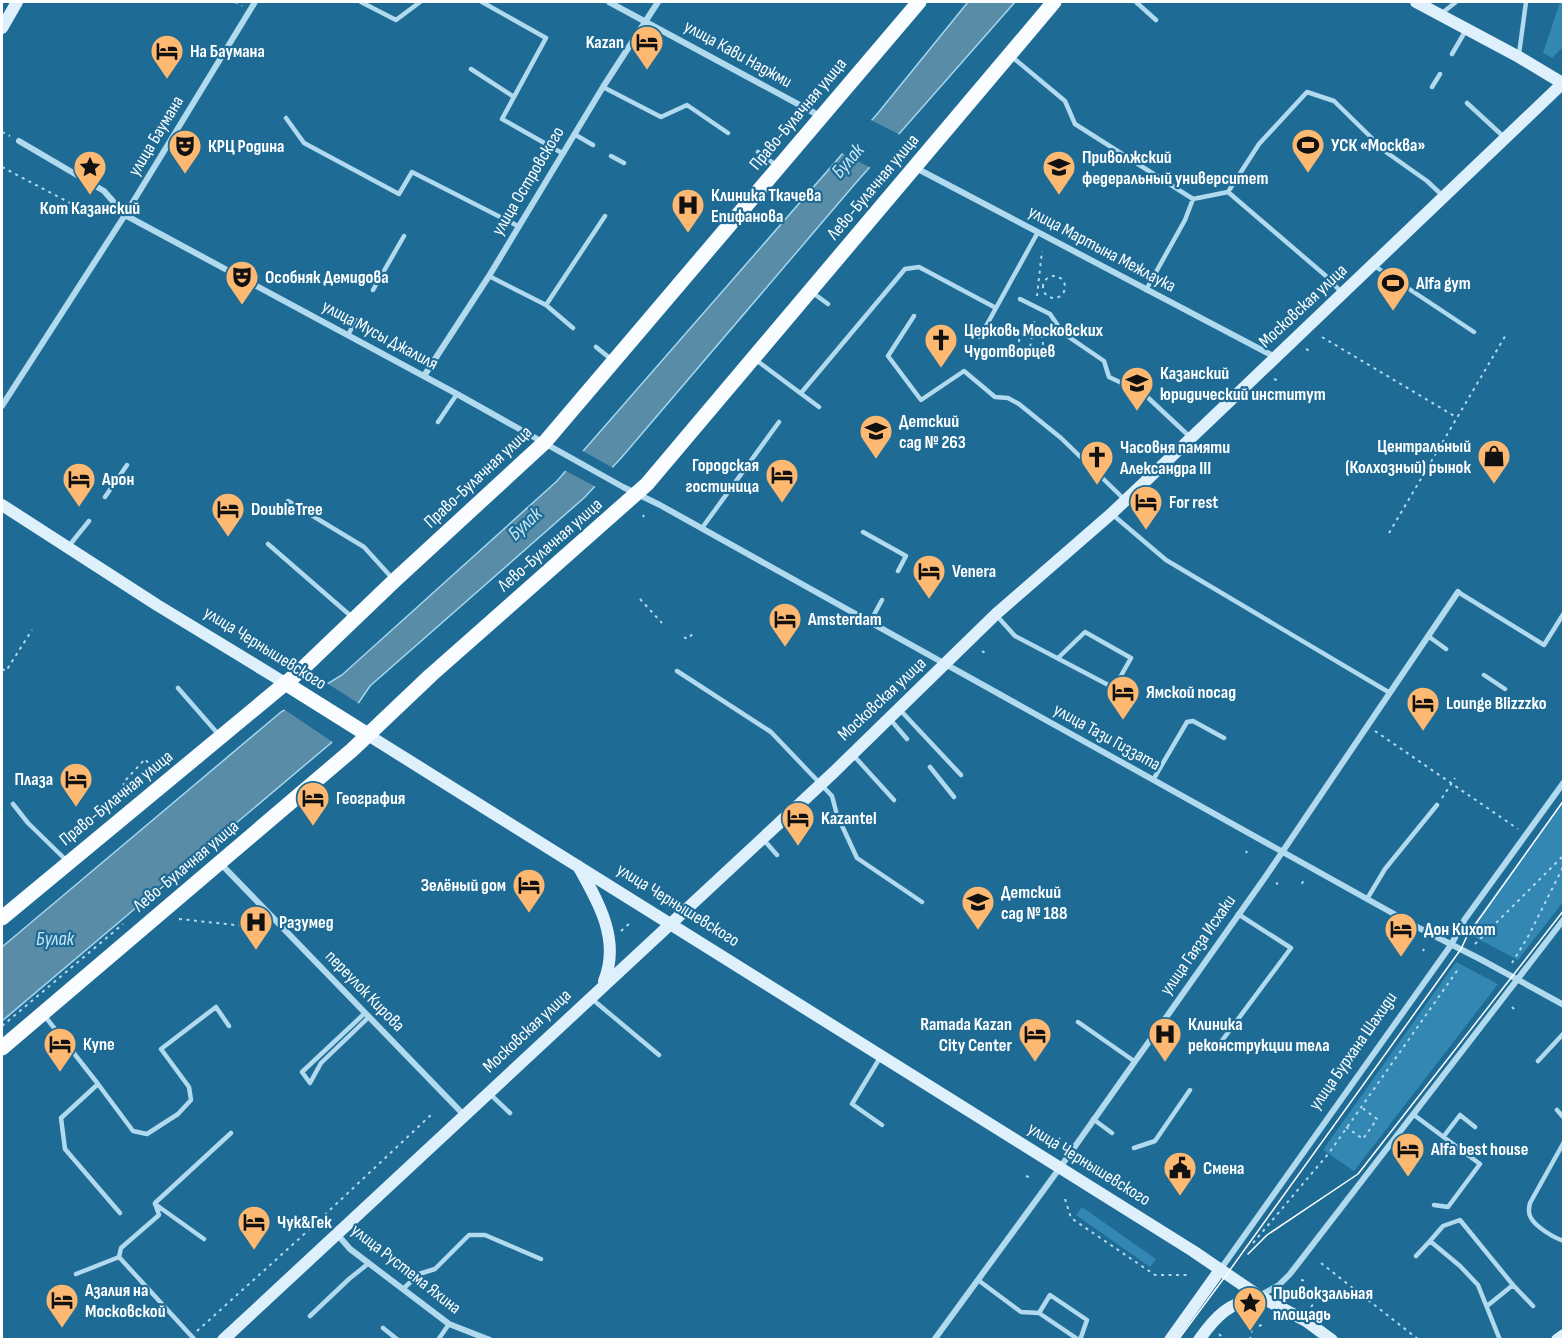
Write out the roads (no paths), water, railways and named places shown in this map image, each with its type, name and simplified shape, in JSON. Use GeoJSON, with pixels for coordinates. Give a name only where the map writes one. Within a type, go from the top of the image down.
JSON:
{"type":"FeatureCollection","features":[{"type":"Feature","properties":{"kind":"main road","name":"Право-Булачная улица"},"geometry":{"type":"LineString","coordinates":[[3,914],[69,863],[285,683],[545,442],[919,2]]}},
{"type":"Feature","properties":{"kind":"main road","name":"Лево-Булачная улица"},"geometry":{"type":"LineString","coordinates":[[2,1048],[368,735],[630,490],[647,484],[1054,2]]}},
{"type":"Feature","properties":{"kind":"main road","name":"улица Чернышевского"},"geometry":{"type":"LineString","coordinates":[[285,683],[368,735]]}},
{"type":"Feature","properties":{"kind":"street"},"geometry":{"type":"LineString","coordinates":[[2,28],[17,2]]}},
{"type":"Feature","properties":{"kind":"street","name":"улица Баумана"},"geometry":{"type":"LineString","coordinates":[[2,406],[125,215],[255,2]]}},
{"type":"Feature","properties":{"kind":"street","name":"улица Кави Наджми"},"geometry":{"type":"LineString","coordinates":[[609,2],[821,117]]}},
{"type":"Feature","properties":{"kind":"street","name":"улица Островского"},"geometry":{"type":"LineString","coordinates":[[424,376],[489,276],[562,153],[658,2]]}},
{"type":"Feature","properties":{"kind":"street"},"geometry":{"type":"LineString","coordinates":[[1416,2],[1467,28],[1563,83]]}},
{"type":"Feature","properties":{"kind":"street","name":"Московская улица"},"geometry":{"type":"LineString","coordinates":[[223,1340],[762,838],[946,664],[967,640],[1125,500],[1563,83]]}},
{"type":"Feature","properties":{"kind":"street","name":"улица Мусы Джалиля"},"geometry":{"type":"LineString","coordinates":[[19,141],[104,191],[125,215],[559,450]]}},
{"type":"Feature","properties":{"kind":"street","name":"улица Мартына Межлаука"},"geometry":{"type":"LineString","coordinates":[[915,167],[1275,357]]}},
{"type":"Feature","properties":{"kind":"street","name":"улица Тази Гиззата"},"geometry":{"type":"LineString","coordinates":[[559,450],[1281,852],[1563,1005]]}},
{"type":"Feature","properties":{"kind":"street","name":"улица Чернышевского"},"geometry":{"type":"LineString","coordinates":[[2,505],[157,605],[285,683]]}},
{"type":"Feature","properties":{"kind":"street","name":"улица Гаяза Исхаки"},"geometry":{"type":"LineString","coordinates":[[934,1340],[1059,1169],[1238,914],[1458,592]]}},
{"type":"Feature","properties":{"kind":"street","name":"улица Чернышевского"},"geometry":{"type":"LineString","coordinates":[[368,735],[578,864],[1332,1340]]}},
{"type":"Feature","properties":{"kind":"street","name":"улица Бурхана Шахиди"},"geometry":{"type":"LineString","coordinates":[[1170,1340],[1451,945],[1465,919],[1563,783]]}},
{"type":"Feature","properties":{"kind":"street","name":"переулок Кирова"},"geometry":{"type":"LineString","coordinates":[[220,863],[464,1115]]}},
{"type":"Feature","properties":{"kind":"street"},"geometry":{"type":"LineString","coordinates":[[578,864],[596,899],[610,939],[610,960],[603,985]]}},
{"type":"Feature","properties":{"kind":"street"},"geometry":{"type":"LineString","coordinates":[[1199,1340],[1219,1314],[1233,1304],[1259,1296],[1280,1285],[1290,1274],[1518,980],[1563,918]]}},
{"type":"Feature","properties":{"kind":"street","name":"улица Рустема Яхина"},"geometry":{"type":"LineString","coordinates":[[336,1234],[350,1249],[449,1324],[490,1340]]}},
{"type":"Feature","properties":{"kind":"street"},"geometry":{"type":"LineString","coordinates":[[1557,1340],[1563,1335]]}},
{"type":"Feature","properties":{"kind":"lane"},"geometry":{"type":"LineString","coordinates":[[361,2],[396,20],[420,2]]}},
{"type":"Feature","properties":{"kind":"lane"},"geometry":{"type":"LineString","coordinates":[[482,2],[546,38],[502,119],[562,153]]}},
{"type":"Feature","properties":{"kind":"lane"},"geometry":{"type":"LineString","coordinates":[[1136,2],[1156,20]]}},
{"type":"Feature","properties":{"kind":"lane"},"geometry":{"type":"LineString","coordinates":[[1440,14],[1456,2]]}},
{"type":"Feature","properties":{"kind":"lane"},"geometry":{"type":"LineString","coordinates":[[1519,57],[1526,2]]}},
{"type":"Feature","properties":{"kind":"lane"},"geometry":{"type":"LineString","coordinates":[[1452,54],[1467,28]]}},
{"type":"Feature","properties":{"kind":"lane"},"geometry":{"type":"LineString","coordinates":[[1009,55],[1065,101],[1075,124],[1193,199],[1228,192],[1259,144],[1306,92],[1334,101],[1386,152],[1427,181],[1443,196]]}},
{"type":"Feature","properties":{"kind":"lane"},"geometry":{"type":"LineString","coordinates":[[471,69],[514,97]]}},
{"type":"Feature","properties":{"kind":"lane"},"geometry":{"type":"LineString","coordinates":[[1432,87],[1440,74]]}},
{"type":"Feature","properties":{"kind":"lane"},"geometry":{"type":"LineString","coordinates":[[603,87],[661,117],[687,105],[728,133]]}},
{"type":"Feature","properties":{"kind":"lane"},"geometry":{"type":"LineString","coordinates":[[1467,103],[1505,138]]}},
{"type":"Feature","properties":{"kind":"lane"},"geometry":{"type":"LineString","coordinates":[[286,118],[304,143],[399,194],[412,172],[518,226]]}},
{"type":"Feature","properties":{"kind":"lane"},"geometry":{"type":"LineString","coordinates":[[574,134],[593,146]]}},
{"type":"Feature","properties":{"kind":"lane"},"geometry":{"type":"LineString","coordinates":[[758,152],[779,167]]}},
{"type":"Feature","properties":{"kind":"lane"},"geometry":{"type":"LineString","coordinates":[[611,156],[624,163]]}},
{"type":"Feature","properties":{"kind":"lane"},"geometry":{"type":"LineString","coordinates":[[1228,192],[1326,276],[1342,293]]}},
{"type":"Feature","properties":{"kind":"lane"},"geometry":{"type":"LineString","coordinates":[[1146,290],[1185,220],[1193,199]]}},
{"type":"Feature","properties":{"kind":"lane"},"geometry":{"type":"LineString","coordinates":[[546,305],[606,216]]}},
{"type":"Feature","properties":{"kind":"lane"},"geometry":{"type":"LineString","coordinates":[[980,337],[1038,232]]}},
{"type":"Feature","properties":{"kind":"lane"},"geometry":{"type":"LineString","coordinates":[[374,290],[404,236]]}},
{"type":"Feature","properties":{"kind":"lane"},"geometry":{"type":"LineString","coordinates":[[1373,265],[1474,332]]}},
{"type":"Feature","properties":{"kind":"lane"},"geometry":{"type":"LineString","coordinates":[[801,393],[855,324],[905,269],[918,267],[996,308]]}},
{"type":"Feature","properties":{"kind":"lane"},"geometry":{"type":"LineString","coordinates":[[489,276],[546,305],[573,328]]}},
{"type":"Feature","properties":{"kind":"lane"},"geometry":{"type":"LineString","coordinates":[[811,291],[828,304]]}},
{"type":"Feature","properties":{"kind":"lane"},"geometry":{"type":"LineString","coordinates":[[1020,298],[1050,314],[1063,333],[1104,362],[1109,377],[1143,393],[1191,438]]}},
{"type":"Feature","properties":{"kind":"lane"},"geometry":{"type":"LineString","coordinates":[[914,316],[888,356],[921,400],[964,371],[994,397],[1008,398],[1019,404],[1061,438],[1125,500]]}},
{"type":"Feature","properties":{"kind":"lane"},"geometry":{"type":"LineString","coordinates":[[348,335],[356,320]]}},
{"type":"Feature","properties":{"kind":"lane"},"geometry":{"type":"LineString","coordinates":[[596,346],[613,361]]}},
{"type":"Feature","properties":{"kind":"lane"},"geometry":{"type":"LineString","coordinates":[[754,358],[819,406]]}},
{"type":"Feature","properties":{"kind":"lane"},"geometry":{"type":"LineString","coordinates":[[438,422],[457,394]]}},
{"type":"Feature","properties":{"kind":"lane"},"geometry":{"type":"LineString","coordinates":[[702,528],[779,422]]}},
{"type":"Feature","properties":{"kind":"lane"},"geometry":{"type":"LineString","coordinates":[[105,497],[127,465]]}},
{"type":"Feature","properties":{"kind":"lane"},"geometry":{"type":"LineString","coordinates":[[288,501],[363,546],[394,581]]}},
{"type":"Feature","properties":{"kind":"lane"},"geometry":{"type":"LineString","coordinates":[[1111,513],[1166,560],[1390,693]]}},
{"type":"Feature","properties":{"kind":"lane"},"geometry":{"type":"LineString","coordinates":[[68,547],[89,521]]}},
{"type":"Feature","properties":{"kind":"lane"},"geometry":{"type":"LineString","coordinates":[[863,532],[906,556],[898,571]]}},
{"type":"Feature","properties":{"kind":"lane"},"geometry":{"type":"LineString","coordinates":[[268,544],[354,619]]}},
{"type":"Feature","properties":{"kind":"lane"},"geometry":{"type":"LineString","coordinates":[[1458,592],[1544,645],[1563,613]]}},
{"type":"Feature","properties":{"kind":"lane"},"geometry":{"type":"LineString","coordinates":[[870,622],[882,600]]}},
{"type":"Feature","properties":{"kind":"lane"},"geometry":{"type":"LineString","coordinates":[[996,614],[1016,636],[1114,688],[1131,658],[1085,632],[1058,658]]}},
{"type":"Feature","properties":{"kind":"lane"},"geometry":{"type":"LineString","coordinates":[[1428,636],[1446,649]]}},
{"type":"Feature","properties":{"kind":"lane"},"geometry":{"type":"LineString","coordinates":[[677,671],[771,732],[832,796],[837,815],[857,858],[922,902]]}},
{"type":"Feature","properties":{"kind":"lane"},"geometry":{"type":"LineString","coordinates":[[1484,675],[1505,689]]}},
{"type":"Feature","properties":{"kind":"lane"},"geometry":{"type":"LineString","coordinates":[[177,688],[221,738]]}},
{"type":"Feature","properties":{"kind":"lane"},"geometry":{"type":"LineString","coordinates":[[899,709],[961,775]]}},
{"type":"Feature","properties":{"kind":"lane"},"geometry":{"type":"LineString","coordinates":[[889,718],[907,739]]}},
{"type":"Feature","properties":{"kind":"lane"},"geometry":{"type":"LineString","coordinates":[[1154,780],[1187,722],[1193,721],[1224,738]]}},
{"type":"Feature","properties":{"kind":"lane"},"geometry":{"type":"LineString","coordinates":[[851,753],[894,801]]}},
{"type":"Feature","properties":{"kind":"lane"},"geometry":{"type":"LineString","coordinates":[[930,767],[954,797]]}},
{"type":"Feature","properties":{"kind":"lane"},"geometry":{"type":"LineString","coordinates":[[13,804],[28,823],[69,863]]}},
{"type":"Feature","properties":{"kind":"lane"},"geometry":{"type":"LineString","coordinates":[[1367,899],[1385,869],[1437,805]]}},
{"type":"Feature","properties":{"kind":"lane"},"geometry":{"type":"LineString","coordinates":[[762,838],[777,855]]}},
{"type":"Feature","properties":{"kind":"lane"},"geometry":{"type":"LineString","coordinates":[[1218,1046],[1291,948],[1238,914]]}},
{"type":"Feature","properties":{"kind":"lane"},"geometry":{"type":"LineString","coordinates":[[590,997],[659,1055]]}},
{"type":"Feature","properties":{"kind":"lane"},"geometry":{"type":"LineString","coordinates":[[43,1013],[133,1131],[147,1134],[178,1114],[191,1100],[189,1087],[161,1049],[216,1007],[230,1026]]}},
{"type":"Feature","properties":{"kind":"lane"},"geometry":{"type":"LineString","coordinates":[[367,1015],[321,1063],[310,1083],[303,1072],[367,1015]]}},
{"type":"Feature","properties":{"kind":"lane"},"geometry":{"type":"LineString","coordinates":[[1078,1022],[1134,1061]]}},
{"type":"Feature","properties":{"kind":"lane"},"geometry":{"type":"LineString","coordinates":[[1538,1061],[1563,1033]]}},
{"type":"Feature","properties":{"kind":"lane"},"geometry":{"type":"LineString","coordinates":[[881,1056],[852,1104],[882,1125]]}},
{"type":"Feature","properties":{"kind":"lane"},"geometry":{"type":"LineString","coordinates":[[98,1084],[61,1118],[65,1149],[120,1213]]}},
{"type":"Feature","properties":{"kind":"lane"},"geometry":{"type":"LineString","coordinates":[[1134,1148],[1155,1140],[1190,1090]]}},
{"type":"Feature","properties":{"kind":"lane"},"geometry":{"type":"LineString","coordinates":[[488,1092],[510,1113]]}},
{"type":"Feature","properties":{"kind":"lane"},"geometry":{"type":"LineString","coordinates":[[1557,1110],[1563,1118]]}},
{"type":"Feature","properties":{"kind":"lane"},"geometry":{"type":"LineString","coordinates":[[1414,1115],[1480,1164],[1449,1207],[1434,1204]]}},
{"type":"Feature","properties":{"kind":"lane"},"geometry":{"type":"LineString","coordinates":[[1444,1136],[1460,1115],[1474,1127]]}},
{"type":"Feature","properties":{"kind":"lane"},"geometry":{"type":"LineString","coordinates":[[1093,1119],[1112,1132]]}},
{"type":"Feature","properties":{"kind":"lane"},"geometry":{"type":"LineString","coordinates":[[155,1203],[231,1133]]}},
{"type":"Feature","properties":{"kind":"lane"},"geometry":{"type":"LineString","coordinates":[[1563,1142],[1529,1209],[1531,1218],[1553,1238],[1563,1241]]}},
{"type":"Feature","properties":{"kind":"lane"},"geometry":{"type":"LineString","coordinates":[[155,1203],[204,1239]]}},
{"type":"Feature","properties":{"kind":"lane"},"geometry":{"type":"LineString","coordinates":[[75,1274],[118,1257],[121,1248],[159,1215],[155,1203]]}},
{"type":"Feature","properties":{"kind":"lane"},"geometry":{"type":"LineString","coordinates":[[1416,1256],[1443,1226],[1460,1220],[1533,1306]]}},
{"type":"Feature","properties":{"kind":"lane"},"geometry":{"type":"LineString","coordinates":[[403,1289],[419,1274],[435,1269],[469,1236],[485,1235],[541,1259]]}},
{"type":"Feature","properties":{"kind":"lane"},"geometry":{"type":"LineString","coordinates":[[1430,1241],[1460,1266],[1478,1285],[1500,1340]]}},
{"type":"Feature","properties":{"kind":"lane"},"geometry":{"type":"LineString","coordinates":[[118,1257],[194,1338]]}},
{"type":"Feature","properties":{"kind":"lane"},"geometry":{"type":"LineString","coordinates":[[310,1316],[349,1278],[369,1263]]}},
{"type":"Feature","properties":{"kind":"lane"},"geometry":{"type":"LineString","coordinates":[[978,1280],[1021,1312],[1039,1313],[1079,1340],[1087,1320],[1050,1295],[1039,1313]]}},
{"type":"Feature","properties":{"kind":"lane"},"geometry":{"type":"LineString","coordinates":[[1487,1306],[1513,1285]]}},
{"type":"Feature","properties":{"kind":"lane"},"geometry":{"type":"LineString","coordinates":[[438,1340],[449,1324]]}},
{"type":"Feature","properties":{"kind":"lane"},"geometry":{"type":"LineString","coordinates":[[383,1328],[398,1340]]}},
{"type":"Feature","properties":{"kind":"water","name":"Булак"},"geometry":{"type":"Polygon","coordinates":[[[968,2],[1015,2],[585,497],[370,686],[331,743],[2,1021],[2,947],[281,712],[342,675],[557,481],[878,113],[968,2]]]}},
{"type":"Feature","properties":{"kind":"tram line"},"geometry":{"type":"LineString","coordinates":[[1178,1340],[1461,949],[1467,936],[1564,800]]}},
{"type":"Feature","properties":{"kind":"tram line"},"geometry":{"type":"LineString","coordinates":[[1248,1254],[1267,1235],[1358,1174],[1564,910]]}},
{"type":"Feature","properties":{"kind":"place","name":"Kazan"},"geometry":{"type":"Point","coordinates":[647,71]}},
{"type":"Feature","properties":{"kind":"place","name":"На Баумана"},"geometry":{"type":"Point","coordinates":[167,80]}},
{"type":"Feature","properties":{"kind":"place","name":"УСК «Москва»"},"geometry":{"type":"Point","coordinates":[1308,174]}},
{"type":"Feature","properties":{"kind":"place","name":"КРЦ Родина"},"geometry":{"type":"Point","coordinates":[185,175]}},
{"type":"Feature","properties":{"kind":"place","name":"Кот Казанский"},"geometry":{"type":"Point","coordinates":[90,196]}},
{"type":"Feature","properties":{"kind":"place","name":"Приволжский федеральный университет"},"geometry":{"type":"Point","coordinates":[1059,196]}},
{"type":"Feature","properties":{"kind":"place","name":"Клиника Ткачева Епифанова"},"geometry":{"type":"Point","coordinates":[688,234]}},
{"type":"Feature","properties":{"kind":"place","name":"Особняк Демидова"},"geometry":{"type":"Point","coordinates":[242,306]}},
{"type":"Feature","properties":{"kind":"place","name":"Alfa gym"},"geometry":{"type":"Point","coordinates":[1393,312]}},
{"type":"Feature","properties":{"kind":"place","name":"Церковь Московских Чудотворцев"},"geometry":{"type":"Point","coordinates":[941,369]}},
{"type":"Feature","properties":{"kind":"place","name":"Казанский юридический институт"},"geometry":{"type":"Point","coordinates":[1137,412]}},
{"type":"Feature","properties":{"kind":"place","name":"Детский сад № 263"},"geometry":{"type":"Point","coordinates":[876,460]}},
{"type":"Feature","properties":{"kind":"place","name":"Центральный (Колхозный) рынок"},"geometry":{"type":"Point","coordinates":[1494,485]}},
{"type":"Feature","properties":{"kind":"place","name":"Часовня памяти Александра III"},"geometry":{"type":"Point","coordinates":[1097,486]}},
{"type":"Feature","properties":{"kind":"place","name":"Городская гостиница"},"geometry":{"type":"Point","coordinates":[782,504]}},
{"type":"Feature","properties":{"kind":"place","name":"Арон"},"geometry":{"type":"Point","coordinates":[79,508]}},
{"type":"Feature","properties":{"kind":"place","name":"For rest"},"geometry":{"type":"Point","coordinates":[1146,531]}},
{"type":"Feature","properties":{"kind":"place","name":"DoubleTree"},"geometry":{"type":"Point","coordinates":[228,538]}},
{"type":"Feature","properties":{"kind":"place","name":"Venera"},"geometry":{"type":"Point","coordinates":[929,600]}},
{"type":"Feature","properties":{"kind":"place","name":"Amsterdam"},"geometry":{"type":"Point","coordinates":[785,648]}},
{"type":"Feature","properties":{"kind":"place","name":"Ямской посад"},"geometry":{"type":"Point","coordinates":[1123,721]}},
{"type":"Feature","properties":{"kind":"place","name":"Lounge Blizzzko"},"geometry":{"type":"Point","coordinates":[1423,732]}},
{"type":"Feature","properties":{"kind":"place","name":"Плаза"},"geometry":{"type":"Point","coordinates":[76,808]}},
{"type":"Feature","properties":{"kind":"place","name":"География"},"geometry":{"type":"Point","coordinates":[313,827]}},
{"type":"Feature","properties":{"kind":"place","name":"Kazantel"},"geometry":{"type":"Point","coordinates":[798,847]}},
{"type":"Feature","properties":{"kind":"place","name":"Зелёный дом"},"geometry":{"type":"Point","coordinates":[529,914]}},
{"type":"Feature","properties":{"kind":"place","name":"Детский сад № 188"},"geometry":{"type":"Point","coordinates":[978,931]}},
{"type":"Feature","properties":{"kind":"place","name":"Разумед"},"geometry":{"type":"Point","coordinates":[256,951]}},
{"type":"Feature","properties":{"kind":"place","name":"Дон Кихот"},"geometry":{"type":"Point","coordinates":[1401,958]}},
{"type":"Feature","properties":{"kind":"place","name":"Ramada Kazan City Center"},"geometry":{"type":"Point","coordinates":[1035,1063]}},
{"type":"Feature","properties":{"kind":"place","name":"Клиника реконструкции тела"},"geometry":{"type":"Point","coordinates":[1165,1063]}},
{"type":"Feature","properties":{"kind":"place","name":"Купе"},"geometry":{"type":"Point","coordinates":[60,1073]}},
{"type":"Feature","properties":{"kind":"place","name":"Alfa best house"},"geometry":{"type":"Point","coordinates":[1408,1178]}},
{"type":"Feature","properties":{"kind":"place","name":"Смена"},"geometry":{"type":"Point","coordinates":[1180,1197]}},
{"type":"Feature","properties":{"kind":"place","name":"Чук&Гек"},"geometry":{"type":"Point","coordinates":[254,1251]}},
{"type":"Feature","properties":{"kind":"place","name":"Азалия на Московской"},"geometry":{"type":"Point","coordinates":[62,1329]}},
{"type":"Feature","properties":{"kind":"place","name":"Привокзальная площадь"},"geometry":{"type":"Point","coordinates":[1250,1332]}}]}
